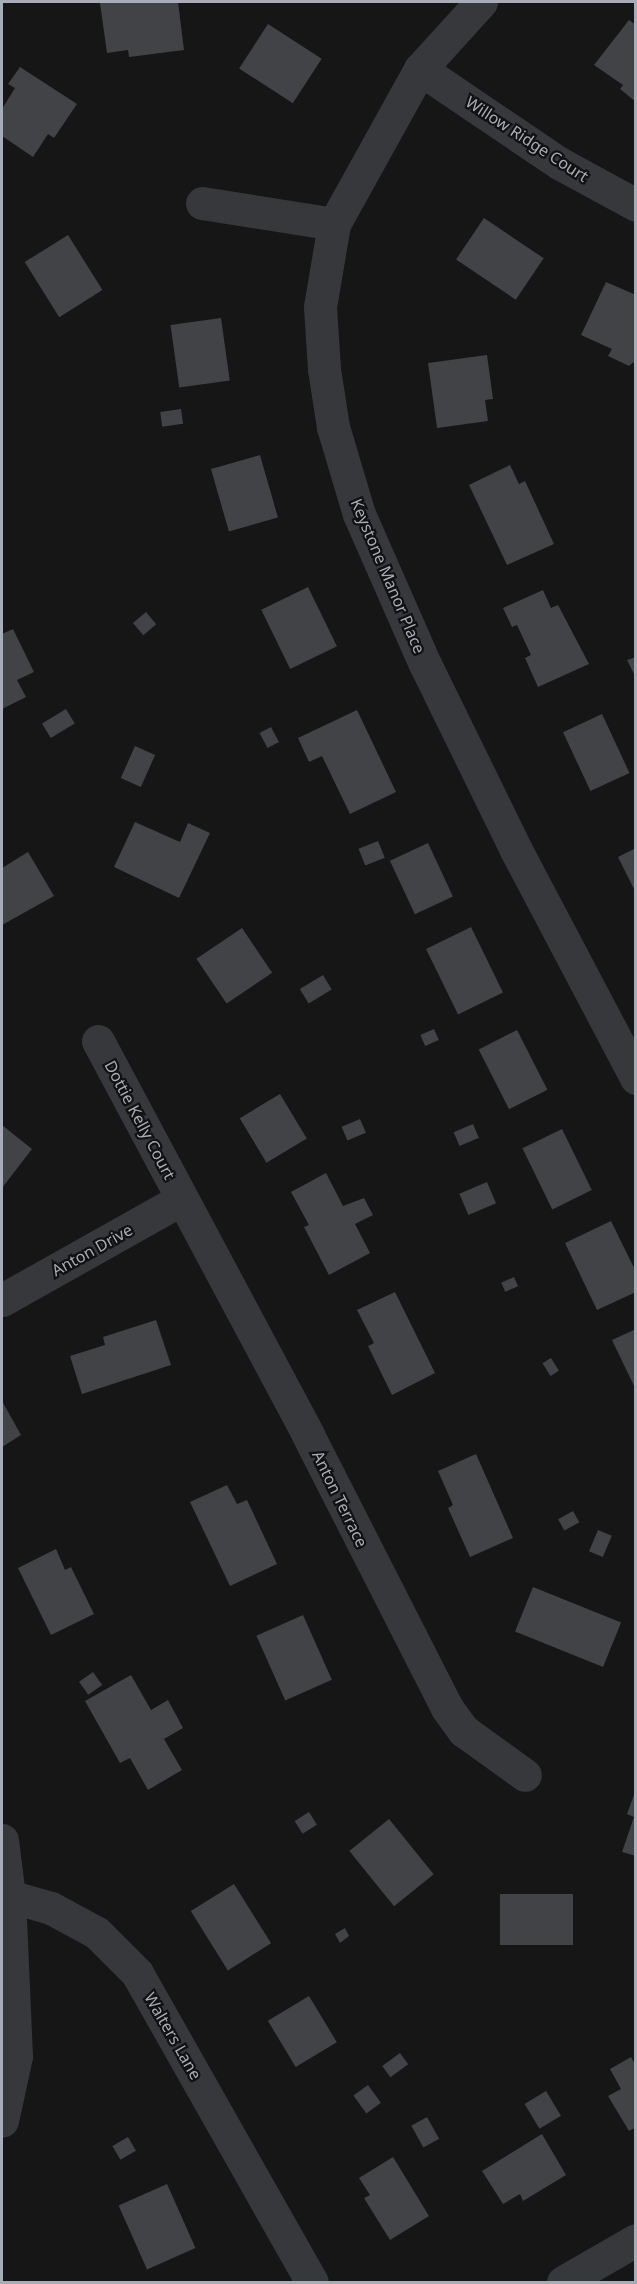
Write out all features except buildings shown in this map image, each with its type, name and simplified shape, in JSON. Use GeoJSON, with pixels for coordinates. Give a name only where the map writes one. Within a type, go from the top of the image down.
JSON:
{"type":"FeatureCollection","features":[{"type":"Feature","properties":{"kind":"street","name":"Keystone Manor Place"},"geometry":{"type":"LineString","coordinates":[[481,2],[420,69],[334,224],[320,307],[324,369],[333,427],[359,514],[425,664],[506,830],[627,1037],[636,1078]]}},
{"type":"Feature","properties":{"kind":"street","name":"Willow Ridge Court"},"geometry":{"type":"LineString","coordinates":[[420,69],[559,163],[636,205]]}},
{"type":"Feature","properties":{"kind":"street"},"geometry":{"type":"LineString","coordinates":[[202,203],[334,224]]}},
{"type":"Feature","properties":{"kind":"street","name":"Dottie Kelly Court"},"geometry":{"type":"LineString","coordinates":[[98,1041],[182,1199]]}},
{"type":"Feature","properties":{"kind":"street","name":"Anton Drive"},"geometry":{"type":"LineString","coordinates":[[2,1300],[182,1199]]}},
{"type":"Feature","properties":{"kind":"street","name":"Anton Terrace"},"geometry":{"type":"LineString","coordinates":[[182,1199],[447,1708],[464,1731],[525,1775]]}},
{"type":"Feature","properties":{"kind":"street"},"geometry":{"type":"LineString","coordinates":[[2,1840],[9,1896],[16,2056],[2,2121]]}},
{"type":"Feature","properties":{"kind":"street","name":"Walters Lane"},"geometry":{"type":"LineString","coordinates":[[9,1896],[51,1908],[98,1933],[137,1973],[312,2283]]}},
{"type":"Feature","properties":{"kind":"street"},"geometry":{"type":"LineString","coordinates":[[563,2283],[636,2240]]}}]}
